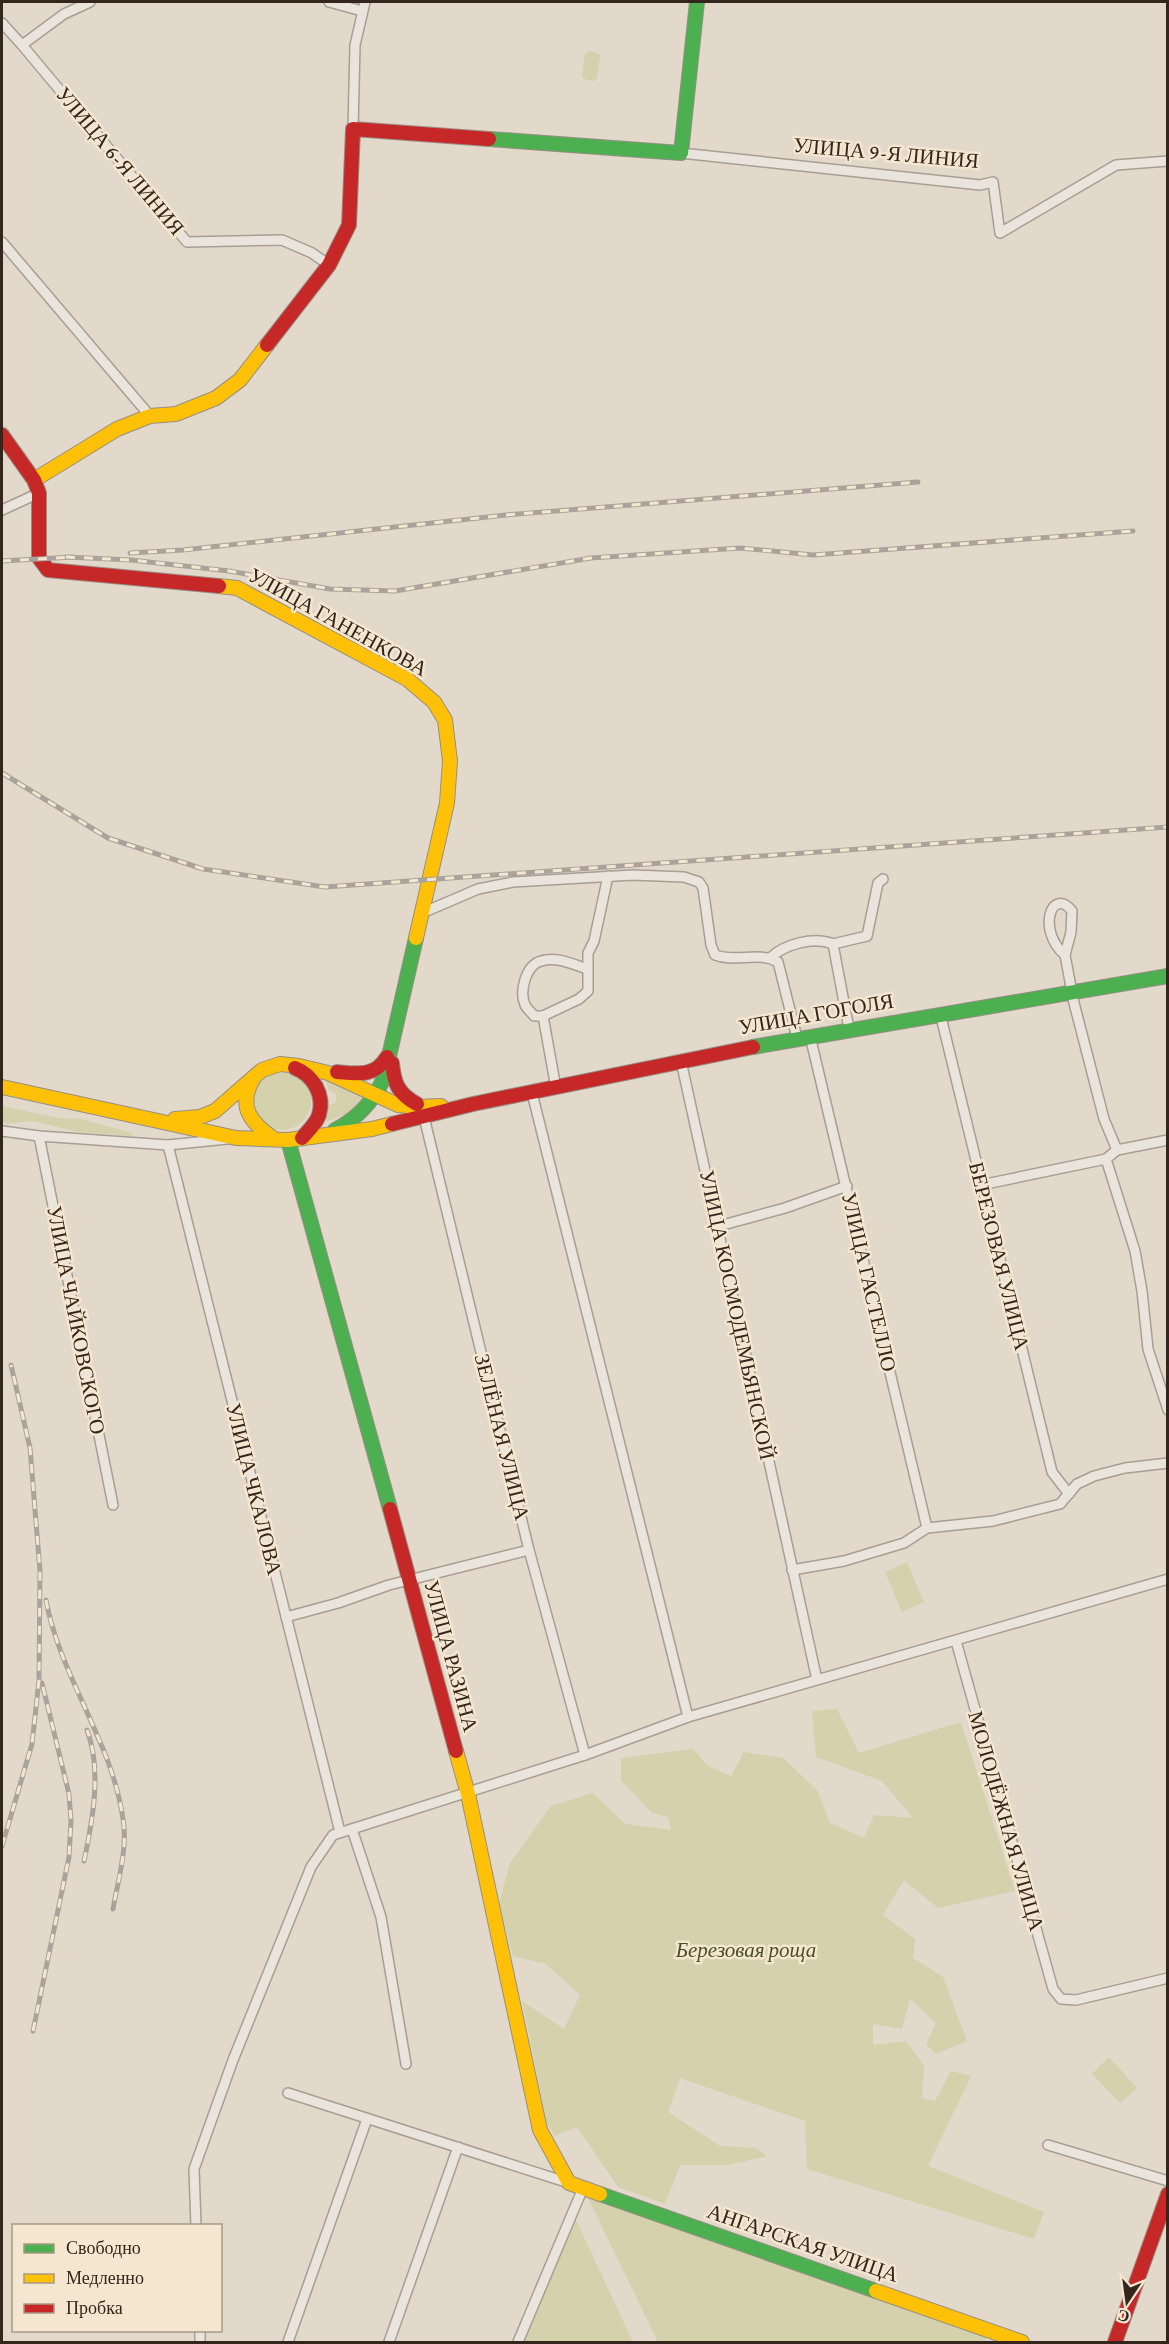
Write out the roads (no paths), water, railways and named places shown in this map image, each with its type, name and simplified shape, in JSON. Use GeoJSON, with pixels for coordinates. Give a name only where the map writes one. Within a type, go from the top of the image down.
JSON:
{"type":"FeatureCollection","features":[{"type":"Feature","properties":{"kind":"street"},"geometry":{"type":"LineString","coordinates":[[22,45],[64,14],[90,2]]}},
{"type":"Feature","properties":{"kind":"street"},"geometry":{"type":"LineString","coordinates":[[329,2],[362,11]]}},
{"type":"Feature","properties":{"kind":"street"},"geometry":{"type":"LineString","coordinates":[[34,480],[117,429],[150,416],[176,414],[216,398],[240,380],[329,265],[349,225],[355,45],[365,2]]}},
{"type":"Feature","properties":{"kind":"street"},"geometry":{"type":"LineString","coordinates":[[681,153],[697,2]]}},
{"type":"Feature","properties":{"kind":"street","name":"УЛИЦА 6-Я ЛИНИЯ"},"geometry":{"type":"LineString","coordinates":[[2,23],[187,242],[282,240],[312,253],[329,265]]}},
{"type":"Feature","properties":{"kind":"street","name":"УЛИЦА 9-Я ЛИНИЯ"},"geometry":{"type":"LineString","coordinates":[[353,129],[681,153],[980,185],[993,182],[1000,233],[1116,165],[1167,161]]}},
{"type":"Feature","properties":{"kind":"street"},"geometry":{"type":"LineString","coordinates":[[2,242],[150,416]]}},
{"type":"Feature","properties":{"kind":"street","name":"УЛИЦА ГАНЕНКОВА"},"geometry":{"type":"LineString","coordinates":[[2,435],[34,480],[39,494],[39,558],[48,570],[237,588],[407,679],[434,702],[446,720],[450,761],[447,803],[383,1083],[376,1095]]}},
{"type":"Feature","properties":{"kind":"street"},"geometry":{"type":"LineString","coordinates":[[2,510],[39,494]]}},
{"type":"Feature","properties":{"kind":"street"},"geometry":{"type":"LineString","coordinates":[[422,913],[478,889],[513,882],[633,874],[684,877],[699,882],[703,888],[711,945],[715,955],[724,959],[770,958],[779,950],[812,940],[825,940],[833,944],[867,936],[878,883],[883,879]]}},
{"type":"Feature","properties":{"kind":"street"},"geometry":{"type":"LineString","coordinates":[[587,969],[560,960],[540,961],[528,971],[524,985],[525,1005],[534,1016],[543,1016],[579,999],[588,991],[588,953],[594,941],[608,876]]}},
{"type":"Feature","properties":{"kind":"street"},"geometry":{"type":"LineString","coordinates":[[1065,955],[1059,950],[1049,932],[1050,911],[1056,905],[1062,904],[1068,906],[1072,911],[1071,932],[1065,955],[1072,992],[1104,1119],[1117,1150]]}},
{"type":"Feature","properties":{"kind":"street"},"geometry":{"type":"LineString","coordinates":[[833,944],[849,1029]]}},
{"type":"Feature","properties":{"kind":"street","name":"УЛИЦА ГАСТЕЛЛО"},"geometry":{"type":"LineString","coordinates":[[770,958],[778,962],[803,1037],[847,1186],[927,1528]]}},
{"type":"Feature","properties":{"kind":"street","name":"УЛИЦА ГОГОЛЯ"},"geometry":{"type":"LineString","coordinates":[[424,1113],[803,1037],[1167,976]]}},
{"type":"Feature","properties":{"kind":"street","name":"БЕРЕЗОВАЯ УЛИЦА"},"geometry":{"type":"LineString","coordinates":[[940,1013],[1052,1472],[1069,1494]]}},
{"type":"Feature","properties":{"kind":"street"},"geometry":{"type":"LineString","coordinates":[[543,1016],[556,1088]]}},
{"type":"Feature","properties":{"kind":"street"},"geometry":{"type":"LineString","coordinates":[[154,1119],[195,1118],[214,1112],[232,1099],[256,1074],[278,1064],[366,1075],[383,1064],[390,1049]]}},
{"type":"Feature","properties":{"kind":"street"},"geometry":{"type":"LineString","coordinates":[[390,1049],[394,1084],[401,1095],[424,1113]]}},
{"type":"Feature","properties":{"kind":"street","name":"УЛИЦА КОСМОДЕМЬЯНСКОЙ"},"geometry":{"type":"LineString","coordinates":[[681,1061],[817,1680]]}},
{"type":"Feature","properties":{"kind":"street"},"geometry":{"type":"LineString","coordinates":[[278,1064],[300,1069],[318,1089],[320,1103],[319,1116],[288,1139]]}},
{"type":"Feature","properties":{"kind":"street"},"geometry":{"type":"LineString","coordinates":[[302,1066],[329,1074],[424,1113]]}},
{"type":"Feature","properties":{"kind":"street"},"geometry":{"type":"LineString","coordinates":[[256,1074],[249,1085],[246,1099],[247,1111],[254,1125],[288,1139]]}},
{"type":"Feature","properties":{"kind":"street"},"geometry":{"type":"LineString","coordinates":[[2,1086],[236,1138]]}},
{"type":"Feature","properties":{"kind":"street"},"geometry":{"type":"LineString","coordinates":[[532,1093],[688,1717]]}},
{"type":"Feature","properties":{"kind":"street"},"geometry":{"type":"LineString","coordinates":[[319,1136],[353,1121],[376,1095]]}},
{"type":"Feature","properties":{"kind":"street"},"geometry":{"type":"LineString","coordinates":[[2,1131],[39,1136],[168,1145],[236,1138],[288,1139],[319,1136],[372,1129],[424,1113]]}},
{"type":"Feature","properties":{"kind":"street","name":"ЗЕЛЁНАЯ УЛИЦА"},"geometry":{"type":"LineString","coordinates":[[424,1113],[529,1550],[585,1755]]}},
{"type":"Feature","properties":{"kind":"street","name":"УЛИЦА ЧАЙКОВСКОГО"},"geometry":{"type":"LineString","coordinates":[[39,1136],[113,1505]]}},
{"type":"Feature","properties":{"kind":"street","name":"УЛИЦА РАЗИНА"},"geometry":{"type":"LineString","coordinates":[[288,1139],[468,1794],[540,2130],[576,2185]]}},
{"type":"Feature","properties":{"kind":"street"},"geometry":{"type":"LineString","coordinates":[[981,1185],[1106,1160],[1117,1150],[1167,1140]]}},
{"type":"Feature","properties":{"kind":"street","name":"УЛИЦА ЧКАЛОВА"},"geometry":{"type":"LineString","coordinates":[[168,1145],[340,1833]]}},
{"type":"Feature","properties":{"kind":"street"},"geometry":{"type":"LineString","coordinates":[[1106,1160],[1135,1251],[1148,1349],[1167,1410]]}},
{"type":"Feature","properties":{"kind":"street"},"geometry":{"type":"LineString","coordinates":[[719,1226],[785,1208],[847,1186]]}},
{"type":"Feature","properties":{"kind":"street"},"geometry":{"type":"LineString","coordinates":[[792,1570],[844,1562],[904,1543],[927,1528],[993,1521],[1060,1504],[1077,1484],[1094,1476],[1125,1468],[1156,1466],[1167,1462]]}},
{"type":"Feature","properties":{"kind":"street"},"geometry":{"type":"LineString","coordinates":[[286,1617],[409,1580],[529,1550]]}},
{"type":"Feature","properties":{"kind":"street"},"geometry":{"type":"LineString","coordinates":[[196,2224],[194,2169],[233,2060],[311,1867],[333,1835],[468,1794],[585,1755],[688,1717],[1167,1579]]}},
{"type":"Feature","properties":{"kind":"street","name":"МОЛОДЁЖНАЯ УЛИЦА"},"geometry":{"type":"LineString","coordinates":[[956,1641],[1053,1989],[1061,1999],[1076,2000],[1167,1978]]}},
{"type":"Feature","properties":{"kind":"street"},"geometry":{"type":"LineString","coordinates":[[352,1829],[381,1917],[406,2064]]}},
{"type":"Feature","properties":{"kind":"street"},"geometry":{"type":"LineString","coordinates":[[288,2093],[576,2185],[518,2343]]}},
{"type":"Feature","properties":{"kind":"street"},"geometry":{"type":"LineString","coordinates":[[288,2343],[367,2119]]}},
{"type":"Feature","properties":{"kind":"street"},"geometry":{"type":"LineString","coordinates":[[1047,2145],[1167,2181]]}},
{"type":"Feature","properties":{"kind":"street"},"geometry":{"type":"LineString","coordinates":[[389,2343],[458,2147]]}},
{"type":"Feature","properties":{"kind":"street","name":"АНГАРСКАЯ УЛИЦА"},"geometry":{"type":"LineString","coordinates":[[576,2185],[1022,2343]]}},
{"type":"Feature","properties":{"kind":"street"},"geometry":{"type":"LineString","coordinates":[[1115,2343],[1167,2194]]}},
{"type":"Feature","properties":{"kind":"railway"},"geometry":{"type":"LineString","coordinates":[[130,553],[183,550],[506,515],[918,482]]}},
{"type":"Feature","properties":{"kind":"railway"},"geometry":{"type":"LineString","coordinates":[[66,557],[131,560],[229,571],[330,589],[395,591],[591,558],[740,548],[813,555],[1133,531]]}},
{"type":"Feature","properties":{"kind":"railway"},"geometry":{"type":"LineString","coordinates":[[2,561],[73,557]]}},
{"type":"Feature","properties":{"kind":"railway"},"geometry":{"type":"LineString","coordinates":[[2,773],[108,838],[203,869],[325,887],[1168,827]]}},
{"type":"Feature","properties":{"kind":"railway"},"geometry":{"type":"LineString","coordinates":[[2,1846],[32,1744],[39,1680],[40,1571],[30,1448],[11,1365]]}},
{"type":"Feature","properties":{"kind":"railway"},"geometry":{"type":"LineString","coordinates":[[46,1600],[62,1656],[97,1736],[117,1790],[123,1819],[124,1841],[113,1909]]}},
{"type":"Feature","properties":{"kind":"railway"},"geometry":{"type":"LineString","coordinates":[[33,2031],[69,1857],[71,1821],[69,1794],[42,1683]]}},
{"type":"Feature","properties":{"kind":"railway"},"geometry":{"type":"LineString","coordinates":[[84,1861],[93,1812],[95,1778],[92,1745],[87,1730]]}},
{"type":"Feature","properties":{"kind":"park label","name":"Березовая роща"},"geometry":{"type":"Point","coordinates":[746,1950]}}]}
